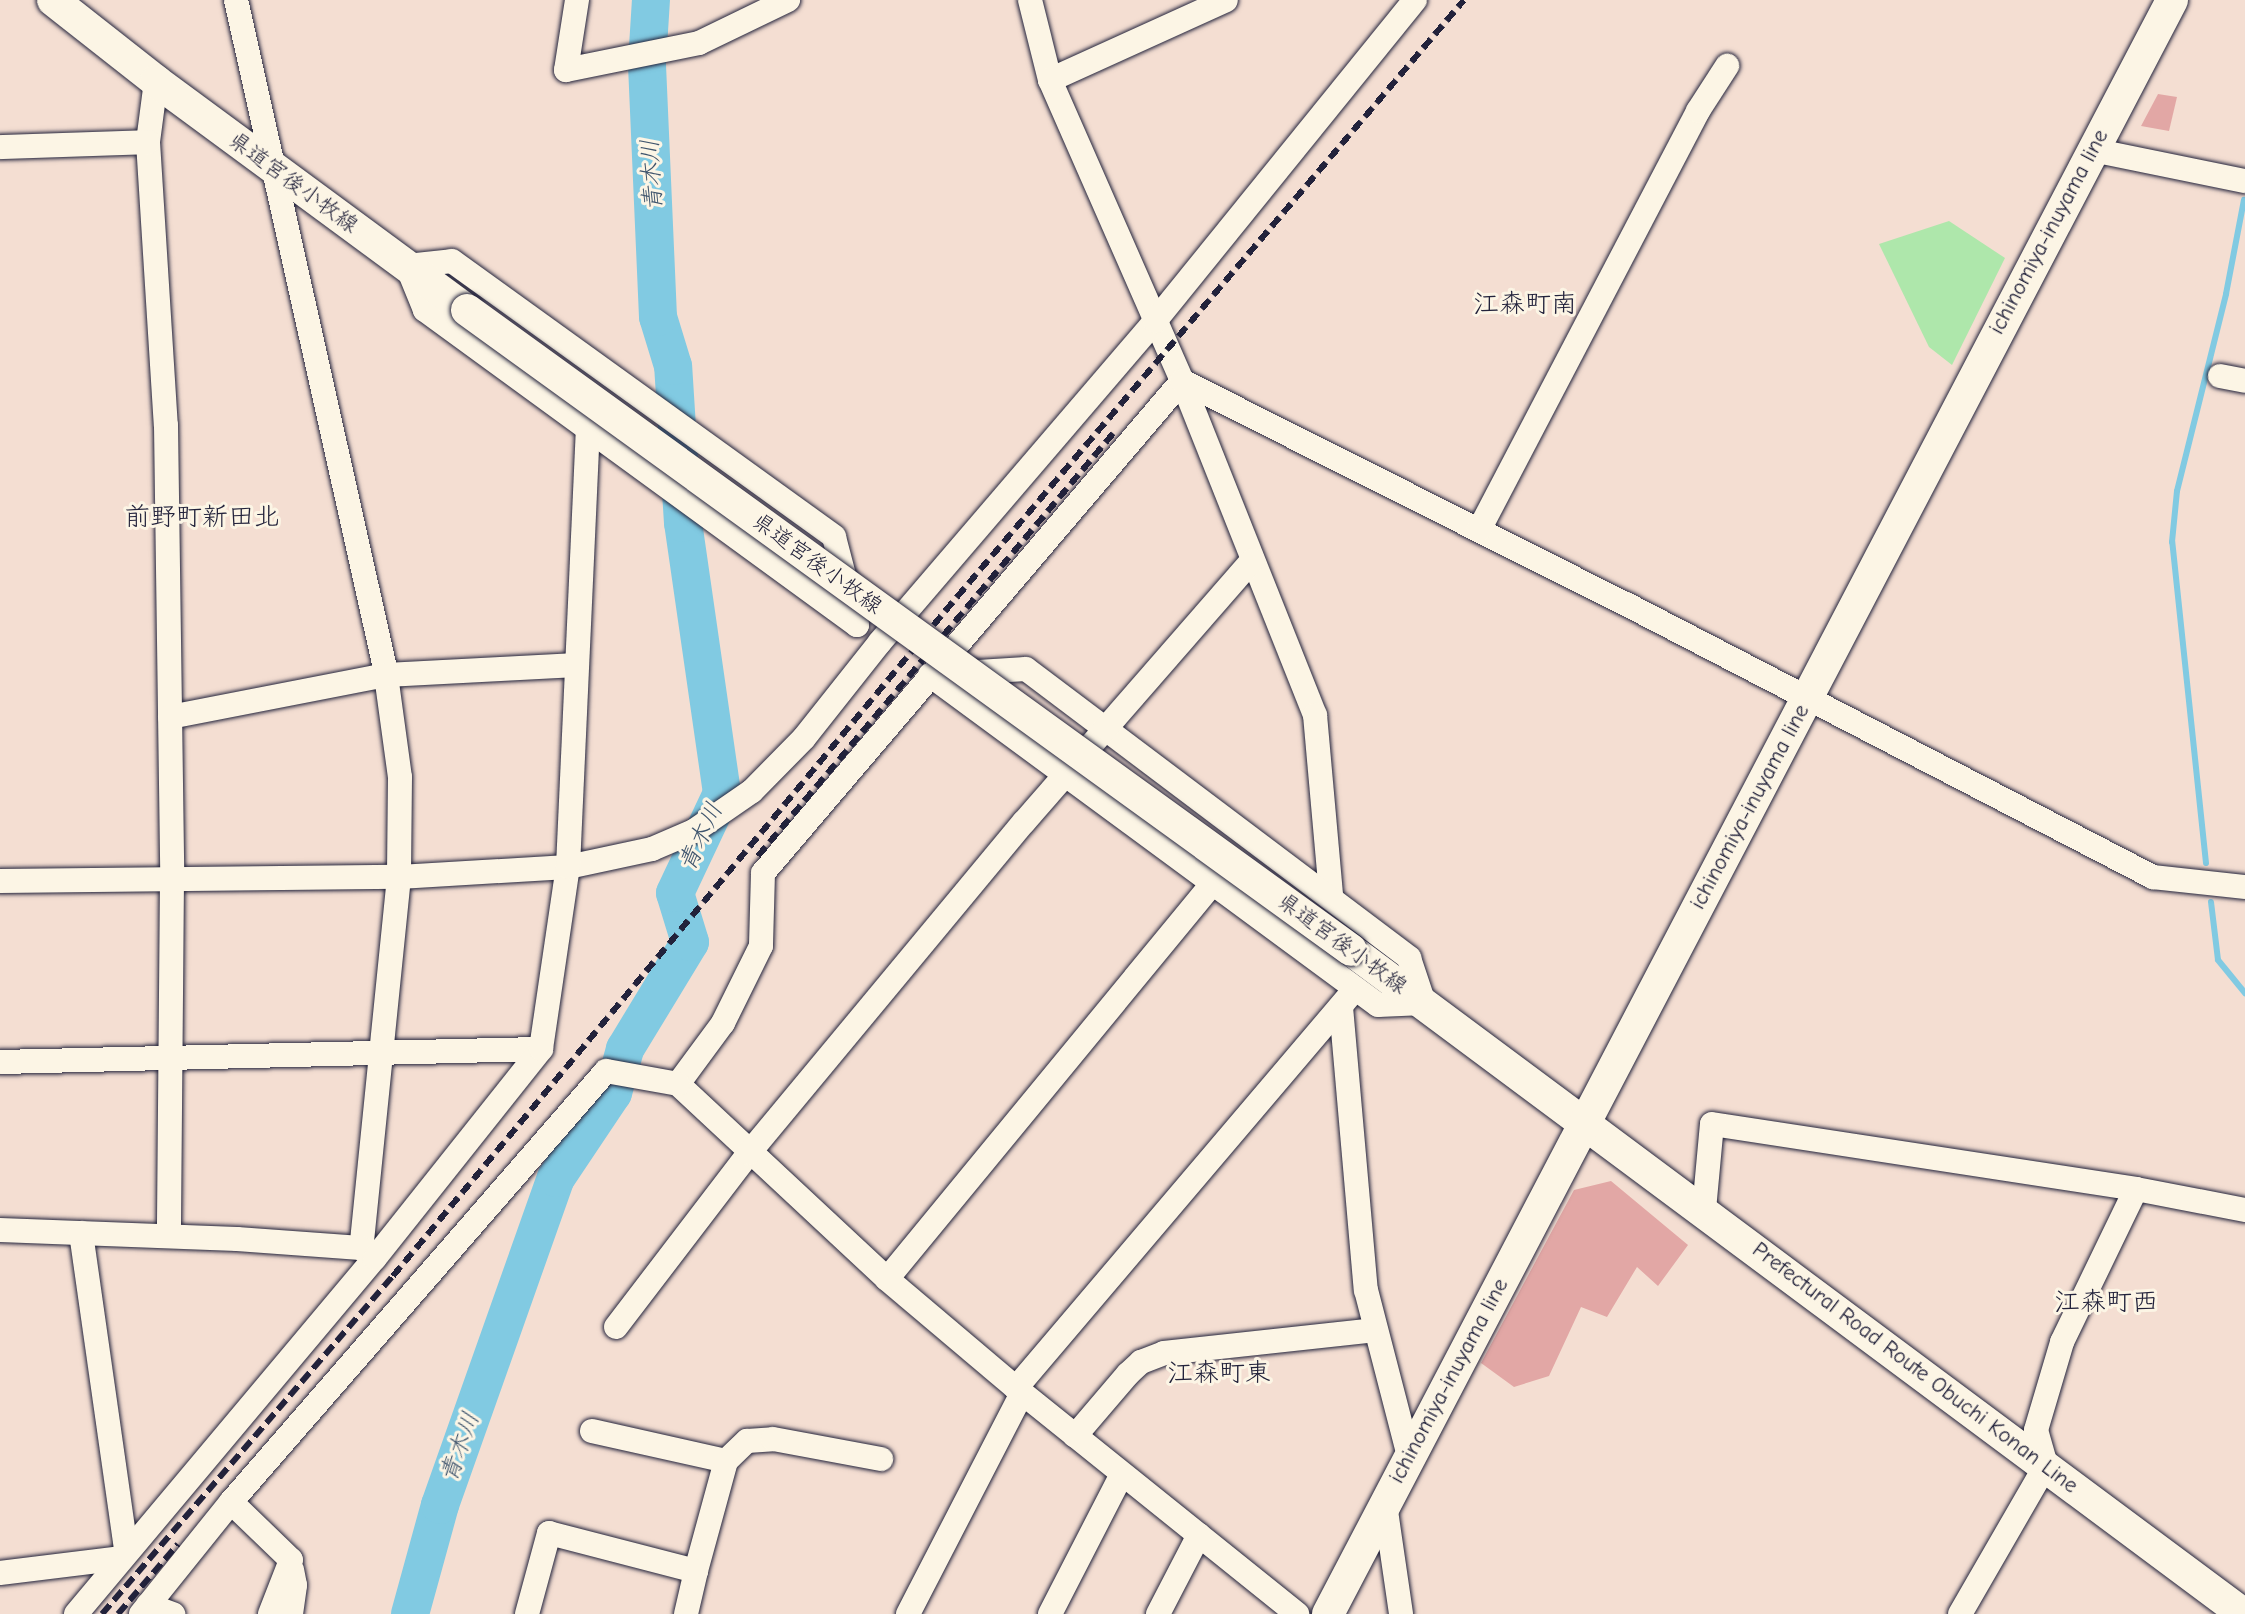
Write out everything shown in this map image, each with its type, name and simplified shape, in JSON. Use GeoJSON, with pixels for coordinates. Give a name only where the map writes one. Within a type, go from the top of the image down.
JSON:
{"type":"FeatureCollection","features":[{"type":"Feature","properties":{"kind":"main road","name":"県道宮後小牧線"},"geometry":{"type":"LineString","coordinates":[[53,0],[156,81],[467,310],[1424,1003],[1583,1127]]}},
{"type":"Feature","properties":{"kind":"main road","name":"ichinomiya-inuyama line"},"geometry":{"type":"LineString","coordinates":[[1328,1614],[2172,0]]}},
{"type":"Feature","properties":{"kind":"main road","name":"Prefectural Road Route Obuchi Konan Line"},"geometry":{"type":"LineString","coordinates":[[1583,1127],[1704,1210],[2243,1614]]}},
{"type":"Feature","properties":{"kind":"street"},"geometry":{"type":"LineString","coordinates":[[236,0],[386,675],[400,777],[399,877],[381,1052],[368,1253]]}},
{"type":"Feature","properties":{"kind":"street"},"geometry":{"type":"LineString","coordinates":[[577,0],[566,70],[699,43],[788,0]]}},
{"type":"Feature","properties":{"kind":"street"},"geometry":{"type":"LineString","coordinates":[[1030,0],[1050,80],[1182,381],[1315,715],[1331,896]]}},
{"type":"Feature","properties":{"kind":"street"},"geometry":{"type":"LineString","coordinates":[[1050,80],[1226,0]]}},
{"type":"Feature","properties":{"kind":"street"},"geometry":{"type":"LineString","coordinates":[[0,881],[399,877],[568,867],[652,849],[694,831],[752,791],[804,738],[880,642],[1155,321],[1415,0]]}},
{"type":"Feature","properties":{"kind":"street"},"geometry":{"type":"LineString","coordinates":[[1479,530],[1698,111],[1727,66]]}},
{"type":"Feature","properties":{"kind":"street"},"geometry":{"type":"LineString","coordinates":[[156,81],[148,142],[166,425],[172,879],[169,1236]]}},
{"type":"Feature","properties":{"kind":"street"},"geometry":{"type":"LineString","coordinates":[[0,147],[148,142]]}},
{"type":"Feature","properties":{"kind":"street"},"geometry":{"type":"LineString","coordinates":[[2092,150],[2245,181]]}},
{"type":"Feature","properties":{"kind":"street"},"geometry":{"type":"LineString","coordinates":[[857,625],[834,537],[452,261],[407,266],[425,310],[880,642]]}},
{"type":"Feature","properties":{"kind":"street"},"geometry":{"type":"LineString","coordinates":[[2220,376],[2245,381]]}},
{"type":"Feature","properties":{"kind":"street"},"geometry":{"type":"LineString","coordinates":[[1182,381],[1479,530],[2153,877],[2245,887]]}},
{"type":"Feature","properties":{"kind":"street"},"geometry":{"type":"LineString","coordinates":[[678,1084],[723,1023],[761,946],[763,873],[1182,381]]}},
{"type":"Feature","properties":{"kind":"street"},"geometry":{"type":"LineString","coordinates":[[76,1614],[368,1253],[541,1049],[568,867],[588,429]]}},
{"type":"Feature","properties":{"kind":"street"},"geometry":{"type":"LineString","coordinates":[[616,1327],[749,1153],[1063,776],[1252,561]]}},
{"type":"Feature","properties":{"kind":"street"},"geometry":{"type":"LineString","coordinates":[[170,717],[386,675],[577,665]]}},
{"type":"Feature","properties":{"kind":"street"},"geometry":{"type":"LineString","coordinates":[[1026,669],[1331,896],[1409,958],[1424,1003],[1378,1005],[1348,998],[1212,884],[930,675],[1026,669]]}},
{"type":"Feature","properties":{"kind":"street"},"geometry":{"type":"LineString","coordinates":[[887,1279],[1212,884]]}},
{"type":"Feature","properties":{"kind":"street"},"geometry":{"type":"LineString","coordinates":[[1348,998],[1361,1250],[1366,1290],[1409,1456]]}},
{"type":"Feature","properties":{"kind":"street"},"geometry":{"type":"LineString","coordinates":[[908,1614],[1019,1390],[1348,998]]}},
{"type":"Feature","properties":{"kind":"street"},"geometry":{"type":"LineString","coordinates":[[0,1062],[541,1049]]}},
{"type":"Feature","properties":{"kind":"street"},"geometry":{"type":"LineString","coordinates":[[144,1610],[231,1502],[616,1073],[678,1084],[887,1279],[1075,1436],[1297,1614]]}},
{"type":"Feature","properties":{"kind":"street"},"geometry":{"type":"LineString","coordinates":[[1704,1210],[1712,1124],[2136,1189],[2245,1210]]}},
{"type":"Feature","properties":{"kind":"street"},"geometry":{"type":"LineString","coordinates":[[1960,1614],[2046,1465],[2036,1430],[2062,1342],[2136,1189]]}},
{"type":"Feature","properties":{"kind":"street"},"geometry":{"type":"LineString","coordinates":[[0,1230],[169,1236],[368,1253]]}},
{"type":"Feature","properties":{"kind":"street"},"geometry":{"type":"LineString","coordinates":[[81,1233],[124,1554]]}},
{"type":"Feature","properties":{"kind":"street"},"geometry":{"type":"LineString","coordinates":[[1075,1436],[1128,1374],[1141,1362],[1164,1353],[1376,1330]]}},
{"type":"Feature","properties":{"kind":"street"},"geometry":{"type":"LineString","coordinates":[[592,1431],[726,1461]]}},
{"type":"Feature","properties":{"kind":"street"},"geometry":{"type":"LineString","coordinates":[[686,1614],[726,1461],[747,1441],[773,1439],[881,1459]]}},
{"type":"Feature","properties":{"kind":"street"},"geometry":{"type":"LineString","coordinates":[[1050,1614],[1122,1474]]}},
{"type":"Feature","properties":{"kind":"street"},"geometry":{"type":"LineString","coordinates":[[231,1502],[291,1560],[295,1585],[291,1614]]}},
{"type":"Feature","properties":{"kind":"street"},"geometry":{"type":"LineString","coordinates":[[1385,1504],[1401,1614]]}},
{"type":"Feature","properties":{"kind":"street"},"geometry":{"type":"LineString","coordinates":[[527,1614],[549,1533],[696,1571]]}},
{"type":"Feature","properties":{"kind":"street"},"geometry":{"type":"LineString","coordinates":[[1158,1614],[1199,1535]]}},
{"type":"Feature","properties":{"kind":"street"},"geometry":{"type":"LineString","coordinates":[[0,1573],[124,1554]]}},
{"type":"Feature","properties":{"kind":"street"},"geometry":{"type":"LineString","coordinates":[[270,1614],[291,1560]]}},
{"type":"Feature","properties":{"kind":"street"},"geometry":{"type":"LineString","coordinates":[[144,1610],[173,1614]]}},
{"type":"Feature","properties":{"kind":"green space"},"geometry":{"type":"Polygon","coordinates":[[[1949,221],[2005,258],[1952,365],[1929,347],[1879,244],[1949,221]]]}},
{"type":"Feature","properties":{"kind":"building"},"geometry":{"type":"Polygon","coordinates":[[[2158,94],[2177,97],[2169,131],[2141,126],[2158,94]]]}},
{"type":"Feature","properties":{"kind":"building"},"geometry":{"type":"Polygon","coordinates":[[[1611,1181],[1688,1245],[1658,1286],[1637,1267],[1607,1317],[1581,1307],[1549,1376],[1514,1387],[1481,1363],[1574,1190],[1611,1181]]]}},
{"type":"Feature","properties":{"kind":"waterway","name":"青木川"},"geometry":{"type":"LineString","coordinates":[[410,1614],[440,1505],[556,1178],[613,1093],[625,1049],[690,942],[675,893],[722,793],[683,523],[673,366],[658,317],[647,63],[651,0]]}},
{"type":"Feature","properties":{"kind":"waterway"},"geometry":{"type":"LineString","coordinates":[[2206,863],[2172,542],[2177,491],[2226,294],[2244,200]]}},
{"type":"Feature","properties":{"kind":"waterway"},"geometry":{"type":"LineString","coordinates":[[2211,902],[2218,960],[2245,993]]}},
{"type":"Feature","properties":{"kind":"railway"},"geometry":{"type":"LineString","coordinates":[[102,1614],[393,1276],[957,597],[1464,0]]}},
{"type":"Feature","properties":{"kind":"railway"},"geometry":{"type":"LineString","coordinates":[[758,856],[1116,430]]}},
{"type":"Feature","properties":{"kind":"railway"},"geometry":{"type":"LineString","coordinates":[[118,1614],[178,1544]]}},
{"type":"Feature","properties":{"kind":"district","name":"江森町南"},"geometry":{"type":"Point","coordinates":[1525,305]}},
{"type":"Feature","properties":{"kind":"district","name":"前野町新田北"},"geometry":{"type":"Point","coordinates":[202,518]}},
{"type":"Feature","properties":{"kind":"district","name":"江森町西"},"geometry":{"type":"Point","coordinates":[2106,1303]}},
{"type":"Feature","properties":{"kind":"district","name":"江森町東"},"geometry":{"type":"Point","coordinates":[1219,1374]}}]}
